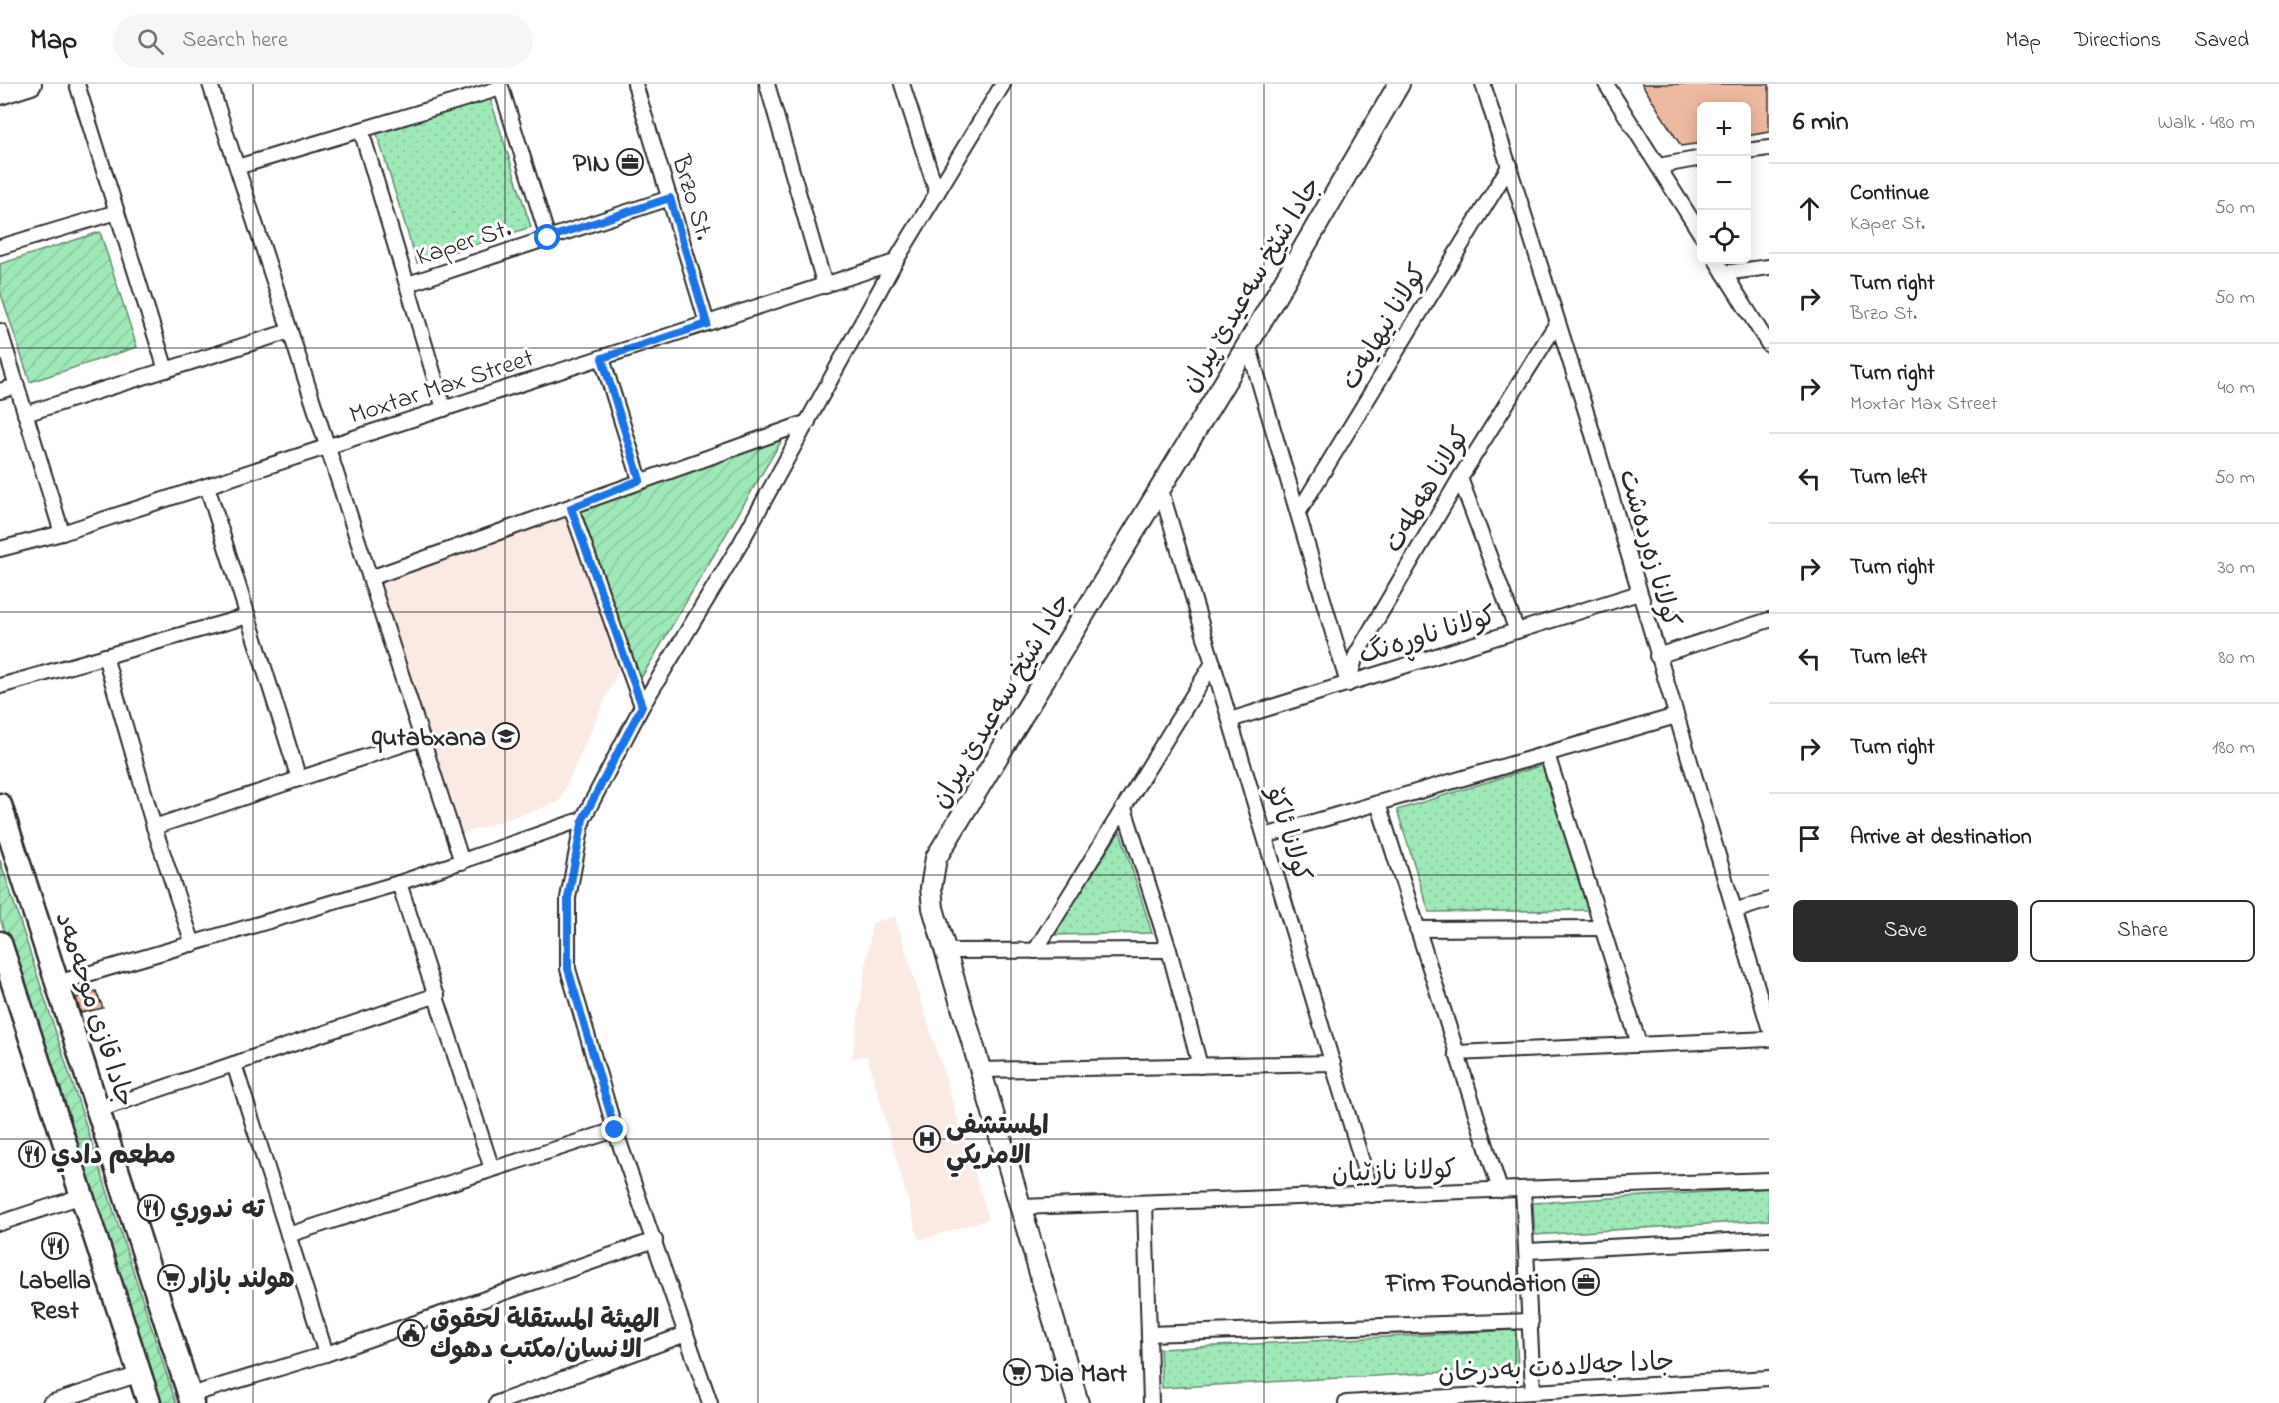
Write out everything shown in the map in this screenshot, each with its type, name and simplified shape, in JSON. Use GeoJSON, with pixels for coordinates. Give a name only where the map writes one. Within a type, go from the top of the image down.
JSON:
{"type":"FeatureCollection","features":[{"type":"Feature","properties":{"kind":"main road","name":"جادا قازی موحەمەد"},"geometry":{"type":"LineString","coordinates":[[0,804],[191,1399]]}},
{"type":"Feature","properties":{"kind":"main road"},"geometry":{"type":"LineString","coordinates":[[0,943],[149,1403]]}},
{"type":"Feature","properties":{"kind":"street"},"geometry":{"type":"LineString","coordinates":[[0,94],[31,84]]}},
{"type":"Feature","properties":{"kind":"street"},"geometry":{"type":"LineString","coordinates":[[77,84],[166,370]]}},
{"type":"Feature","properties":{"kind":"street"},"geometry":{"type":"LineString","coordinates":[[210,84],[462,861]]}},
{"type":"Feature","properties":{"kind":"street","name":"Brzo St."},"geometry":{"type":"LineString","coordinates":[[635,84],[707,324]]}},
{"type":"Feature","properties":{"kind":"street"},"geometry":{"type":"LineString","coordinates":[[767,84],[825,286]]}},
{"type":"Feature","properties":{"kind":"street"},"geometry":{"type":"LineString","coordinates":[[902,84],[936,193]]}},
{"type":"Feature","properties":{"kind":"street"},"geometry":{"type":"LineString","coordinates":[[710,1403],[615,1130],[568,969],[568,898],[583,819],[642,706],[739,546],[896,262],[1003,84]]}},
{"type":"Feature","properties":{"kind":"street","name":"جادا شێخ سەعیدێ پیران"},"geometry":{"type":"LineString","coordinates":[[1078,1403],[933,908],[932,888],[936,858],[1248,344],[1399,84]]}},
{"type":"Feature","properties":{"kind":"street","name":"کولانا زەردەشت"},"geometry":{"type":"LineString","coordinates":[[1483,84],[1510,165],[1769,1027]]}},
{"type":"Feature","properties":{"kind":"street"},"geometry":{"type":"LineString","coordinates":[[1606,84],[1697,229]]}},
{"type":"Feature","properties":{"kind":"street"},"geometry":{"type":"LineString","coordinates":[[237,167],[500,86],[548,238]]}},
{"type":"Feature","properties":{"kind":"street"},"geometry":{"type":"LineString","coordinates":[[361,130],[444,409]]}},
{"type":"Feature","properties":{"kind":"street"},"geometry":{"type":"LineString","coordinates":[[1751,150],[1769,148]]}},
{"type":"Feature","properties":{"kind":"street"},"geometry":{"type":"LineString","coordinates":[[1658,166],[1697,159]]}},
{"type":"Feature","properties":{"kind":"street","name":"کولانا نیهایەت"},"geometry":{"type":"LineString","coordinates":[[1298,513],[1510,165]]}},
{"type":"Feature","properties":{"kind":"street","name":"Kaper St."},"geometry":{"type":"LineString","coordinates":[[408,284],[670,198]]}},
{"type":"Feature","properties":{"kind":"street"},"geometry":{"type":"LineString","coordinates":[[0,247],[117,212]]}},
{"type":"Feature","properties":{"kind":"street","name":"Moxtar Max Street"},"geometry":{"type":"LineString","coordinates":[[0,549],[207,486],[896,262]]}},
{"type":"Feature","properties":{"kind":"street"},"geometry":{"type":"LineString","coordinates":[[1718,264],[1769,345]]}},
{"type":"Feature","properties":{"kind":"street"},"geometry":{"type":"LineString","coordinates":[[1724,273],[1769,267]]}},
{"type":"Feature","properties":{"kind":"street","name":"کولانا هەلمەت"},"geometry":{"type":"LineString","coordinates":[[1348,684],[1356,655],[1460,478],[1557,323]]}},
{"type":"Feature","properties":{"kind":"street"},"geometry":{"type":"LineString","coordinates":[[0,331],[62,532]]}},
{"type":"Feature","properties":{"kind":"street"},"geometry":{"type":"LineString","coordinates":[[25,414],[290,331]]}},
{"type":"Feature","properties":{"kind":"street"},"geometry":{"type":"LineString","coordinates":[[1248,344],[1348,684]]}},
{"type":"Feature","properties":{"kind":"street"},"geometry":{"type":"LineString","coordinates":[[602,358],[640,480]]}},
{"type":"Feature","properties":{"kind":"street"},"geometry":{"type":"LineString","coordinates":[[0,391],[17,386]]}},
{"type":"Feature","properties":{"kind":"street"},"geometry":{"type":"LineString","coordinates":[[370,578],[808,422]]}},
{"type":"Feature","properties":{"kind":"street"},"geometry":{"type":"LineString","coordinates":[[1460,478],[1517,631]]}},
{"type":"Feature","properties":{"kind":"street"},"geometry":{"type":"LineString","coordinates":[[207,486],[299,779]]}},
{"type":"Feature","properties":{"kind":"street","name":"کولانا ئاکۆ"},"geometry":{"type":"LineString","coordinates":[[1160,487],[1372,1194]]}},
{"type":"Feature","properties":{"kind":"street"},"geometry":{"type":"LineString","coordinates":[[571,508],[642,706]]}},
{"type":"Feature","properties":{"kind":"street","name":"کولانا ناوڕەنگ"},"geometry":{"type":"LineString","coordinates":[[1230,720],[1639,593]]}},
{"type":"Feature","properties":{"kind":"street"},"geometry":{"type":"LineString","coordinates":[[0,686],[248,616]]}},
{"type":"Feature","properties":{"kind":"street"},"geometry":{"type":"LineString","coordinates":[[1657,656],[1769,620]]}},
{"type":"Feature","properties":{"kind":"street"},"geometry":{"type":"LineString","coordinates":[[105,656],[154,827],[193,944]]}},
{"type":"Feature","properties":{"kind":"street"},"geometry":{"type":"LineString","coordinates":[[1035,951],[1213,663]]}},
{"type":"Feature","properties":{"kind":"street"},"geometry":{"type":"LineString","coordinates":[[1265,836],[1676,716]]}},
{"type":"Feature","properties":{"kind":"street"},"geometry":{"type":"LineString","coordinates":[[154,827],[422,738]]}},
{"type":"Feature","properties":{"kind":"street"},"geometry":{"type":"LineString","coordinates":[[1546,754],[1639,1044]]}},
{"type":"Feature","properties":{"kind":"street"},"geometry":{"type":"LineString","coordinates":[[1378,803],[1500,1190]]}},
{"type":"Feature","properties":{"kind":"street"},"geometry":{"type":"LineString","coordinates":[[1124,808],[1169,950],[1200,1066]]}},
{"type":"Feature","properties":{"kind":"street"},"geometry":{"type":"LineString","coordinates":[[57,983],[399,883],[583,819]]}},
{"type":"Feature","properties":{"kind":"street"},"geometry":{"type":"LineString","coordinates":[[399,883],[492,1169]]}},
{"type":"Feature","properties":{"kind":"street"},"geometry":{"type":"LineString","coordinates":[[1734,911],[1769,900]]}},
{"type":"Feature","properties":{"kind":"street"},"geometry":{"type":"LineString","coordinates":[[1418,929],[1602,928]]}},
{"type":"Feature","properties":{"kind":"street"},"geometry":{"type":"LineString","coordinates":[[946,951],[1169,950]]}},
{"type":"Feature","properties":{"kind":"street"},"geometry":{"type":"LineString","coordinates":[[98,1110],[437,995]]}},
{"type":"Feature","properties":{"kind":"street"},"geometry":{"type":"LineString","coordinates":[[1456,1053],[1769,1039]]}},
{"type":"Feature","properties":{"kind":"street"},"geometry":{"type":"LineString","coordinates":[[981,1070],[1333,1063]]}},
{"type":"Feature","properties":{"kind":"street"},"geometry":{"type":"LineString","coordinates":[[234,1064],[326,1354]]}},
{"type":"Feature","properties":{"kind":"street"},"geometry":{"type":"LineString","coordinates":[[288,1235],[615,1130]]}},
{"type":"Feature","properties":{"kind":"street","name":"کولانا نازێیان"},"geometry":{"type":"LineString","coordinates":[[1021,1207],[1769,1180]]}},
{"type":"Feature","properties":{"kind":"street"},"geometry":{"type":"LineString","coordinates":[[1523,1189],[1533,1391]]}},
{"type":"Feature","properties":{"kind":"street"},"geometry":{"type":"LineString","coordinates":[[0,1223],[82,1196]]}},
{"type":"Feature","properties":{"kind":"street"},"geometry":{"type":"LineString","coordinates":[[1145,1203],[1151,1403]]}},
{"type":"Feature","properties":{"kind":"street"},"geometry":{"type":"LineString","coordinates":[[1527,1251],[1769,1239]]}},
{"type":"Feature","properties":{"kind":"street"},"geometry":{"type":"LineString","coordinates":[[191,1399],[654,1240]]}},
{"type":"Feature","properties":{"kind":"street"},"geometry":{"type":"LineString","coordinates":[[1149,1334],[1531,1321]]}},
{"type":"Feature","properties":{"kind":"street"},"geometry":{"type":"LineString","coordinates":[[498,1403],[686,1334]]}},
{"type":"Feature","properties":{"kind":"street"},"geometry":{"type":"LineString","coordinates":[[50,1403],[140,1374]]}},
{"type":"Feature","properties":{"kind":"street","name":"جادا جەلادەت بەدرخان"},"geometry":{"type":"LineString","coordinates":[[1346,1403],[1456,1399],[1533,1391],[1768,1381]]}},
{"type":"Feature","properties":{"kind":"shaded area","name":"qutabxana"},"geometry":{"type":"Polygon","coordinates":[[[569,513],[619,669],[559,802],[456,836],[371,577],[569,513]]]}},
{"type":"Feature","properties":{"kind":"shaded area","name":"المستشفى الامريكي"},"geometry":{"type":"Polygon","coordinates":[[[895,916],[989,1219],[919,1240],[867,1055],[852,1059],[872,923],[895,916]]]}},
{"type":"Feature","properties":{"kind":"green space"},"geometry":{"type":"Polygon","coordinates":[[[490,98],[531,227],[417,263],[377,134],[490,98]]]}},
{"type":"Feature","properties":{"kind":"green space"},"geometry":{"type":"Polygon","coordinates":[[[100,232],[137,347],[30,382],[0,291],[0,264],[100,232]]]}},
{"type":"Feature","properties":{"kind":"green space"},"geometry":{"type":"Polygon","coordinates":[[[783,438],[640,680],[581,511],[783,438]]]}},
{"type":"Feature","properties":{"kind":"green space"},"geometry":{"type":"Polygon","coordinates":[[[1543,765],[1588,910],[1429,912],[1397,810],[1543,765]]]}},
{"type":"Feature","properties":{"kind":"green space"},"geometry":{"type":"Polygon","coordinates":[[[1120,831],[1152,933],[1053,935],[1120,831]]]}},
{"type":"Feature","properties":{"kind":"green space"},"geometry":{"type":"Polygon","coordinates":[[[0,860],[176,1403],[156,1403],[0,918],[0,860]]]}},
{"type":"Feature","properties":{"kind":"green space"},"geometry":{"type":"Polygon","coordinates":[[[1769,1188],[1769,1220],[1535,1235],[1533,1203],[1769,1188]]]}},
{"type":"Feature","properties":{"kind":"green space"},"geometry":{"type":"Polygon","coordinates":[[[1516,1330],[1518,1368],[1162,1388],[1160,1349],[1516,1330]]]}},
{"type":"Feature","properties":{"kind":"building"},"geometry":{"type":"Polygon","coordinates":[[[1642,84],[1769,84],[1769,132],[1751,135],[1751,102],[1697,102],[1697,144],[1681,146],[1642,84]]]}},
{"type":"Feature","properties":{"kind":"building"},"geometry":{"type":"Polygon","coordinates":[[[96,991],[103,1008],[81,1013],[76,998],[96,991]]]}},
{"type":"Feature","properties":{"kind":"place","name":"PIN"},"geometry":{"type":"Point","coordinates":[630,162]}},
{"type":"Feature","properties":{"kind":"place","name":"qutabxana"},"geometry":{"type":"Point","coordinates":[506,736]}},
{"type":"Feature","properties":{"kind":"place","name":"المستشفى الامريكي"},"geometry":{"type":"Point","coordinates":[927,1139]}},
{"type":"Feature","properties":{"kind":"place","name":"مطعم دادي"},"geometry":{"type":"Point","coordinates":[32,1154]}},
{"type":"Feature","properties":{"kind":"place","name":"ته ندوري"},"geometry":{"type":"Point","coordinates":[151,1208]}},
{"type":"Feature","properties":{"kind":"place","name":"Labella Rest"},"geometry":{"type":"Point","coordinates":[55,1246]}},
{"type":"Feature","properties":{"kind":"place","name":"هولند بازار"},"geometry":{"type":"Point","coordinates":[171,1278]}},
{"type":"Feature","properties":{"kind":"place","name":"Firm Foundation"},"geometry":{"type":"Point","coordinates":[1586,1282]}},
{"type":"Feature","properties":{"kind":"place","name":"الهيئة المستقلة لحقوق الانسان/مكتب دهوك"},"geometry":{"type":"Point","coordinates":[411,1333]}},
{"type":"Feature","properties":{"kind":"place","name":"Dia Mart"},"geometry":{"type":"Point","coordinates":[1017,1372]}},
{"type":"Feature","properties":{"kind":"route"},"geometry":{"type":"LineString","coordinates":[[548,238],[670,198],[707,324],[602,358],[640,480],[571,508],[642,706],[583,819],[568,898],[568,969],[615,1130]]}}]}
